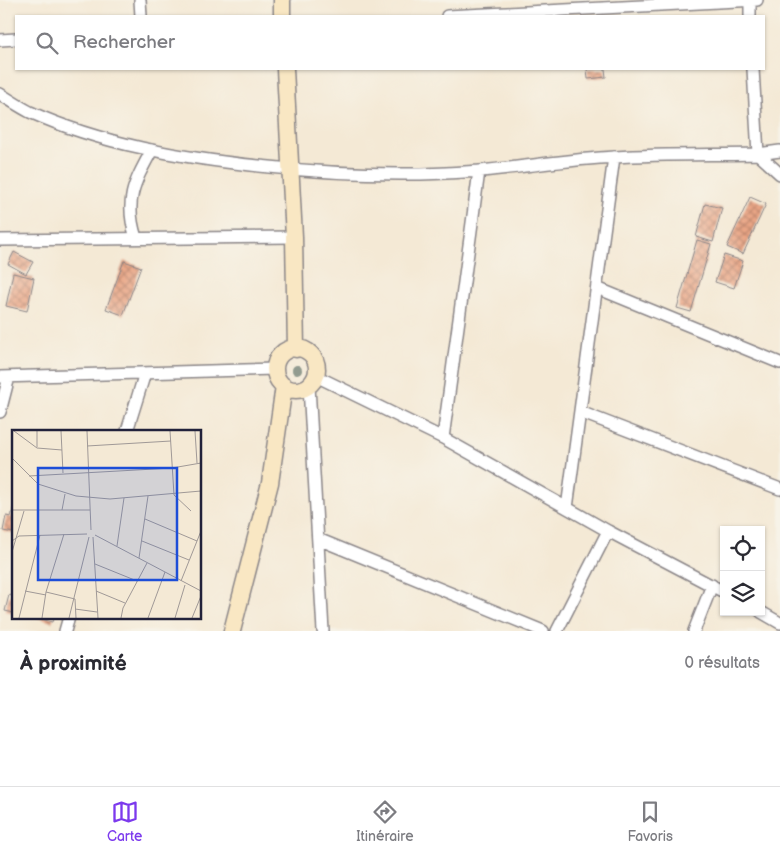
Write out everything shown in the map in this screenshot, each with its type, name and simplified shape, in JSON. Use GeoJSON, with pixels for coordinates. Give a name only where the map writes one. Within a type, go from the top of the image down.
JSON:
{"type":"FeatureCollection","features":[{"type":"Feature","properties":{"kind":"street"},"geometry":{"type":"LineString","coordinates":[[140,0],[141,15]]}},
{"type":"Feature","properties":{"kind":"street"},"geometry":{"type":"LineString","coordinates":[[282,0],[282,15]]}},
{"type":"Feature","properties":{"kind":"street"},"geometry":{"type":"LineString","coordinates":[[466,15],[752,0],[750,15]]}},
{"type":"Feature","properties":{"kind":"street"},"geometry":{"type":"LineString","coordinates":[[0,40],[15,39]]}},
{"type":"Feature","properties":{"kind":"street"},"geometry":{"type":"LineString","coordinates":[[285,70],[294,237],[296,348]]}},
{"type":"Feature","properties":{"kind":"street"},"geometry":{"type":"LineString","coordinates":[[753,70],[758,154],[780,174]]}},
{"type":"Feature","properties":{"kind":"street"},"geometry":{"type":"LineString","coordinates":[[0,94],[28,111],[56,122],[87,133],[152,150],[211,161],[331,173],[382,174],[479,171],[614,157],[758,154],[780,151]]}},
{"type":"Feature","properties":{"kind":"street"},"geometry":{"type":"LineString","coordinates":[[136,238],[130,210],[132,194],[137,178],[152,150]]}},
{"type":"Feature","properties":{"kind":"street"},"geometry":{"type":"LineString","coordinates":[[567,508],[614,157]]}},
{"type":"Feature","properties":{"kind":"street"},"geometry":{"type":"LineString","coordinates":[[443,438],[479,171]]}},
{"type":"Feature","properties":{"kind":"street"},"geometry":{"type":"LineString","coordinates":[[0,240],[294,237]]}},
{"type":"Feature","properties":{"kind":"street"},"geometry":{"type":"LineString","coordinates":[[597,288],[780,363]]}},
{"type":"Feature","properties":{"kind":"street"},"geometry":{"type":"LineString","coordinates":[[312,381],[302,389],[296,390],[284,386],[276,376],[275,369],[279,357],[284,352],[296,348],[308,352],[313,357],[317,369],[312,381],[323,631]]}},
{"type":"Feature","properties":{"kind":"street"},"geometry":{"type":"LineString","coordinates":[[0,412],[4,377],[275,369]]}},
{"type":"Feature","properties":{"kind":"street"},"geometry":{"type":"LineString","coordinates":[[127,430],[144,373]]}},
{"type":"Feature","properties":{"kind":"street"},"geometry":{"type":"LineString","coordinates":[[312,381],[443,438],[608,531],[720,590]]}},
{"type":"Feature","properties":{"kind":"street"},"geometry":{"type":"LineString","coordinates":[[232,631],[270,483],[284,386]]}},
{"type":"Feature","properties":{"kind":"street"},"geometry":{"type":"LineString","coordinates":[[580,412],[780,489]]}},
{"type":"Feature","properties":{"kind":"street"},"geometry":{"type":"LineString","coordinates":[[557,631],[608,531]]}},
{"type":"Feature","properties":{"kind":"street"},"geometry":{"type":"LineString","coordinates":[[318,539],[543,631]]}},
{"type":"Feature","properties":{"kind":"street"},"geometry":{"type":"LineString","coordinates":[[694,631],[712,585]]}},
{"type":"Feature","properties":{"kind":"street"},"geometry":{"type":"LineString","coordinates":[[765,614],[780,623]]}},
{"type":"Feature","properties":{"kind":"street"},"geometry":{"type":"LineString","coordinates":[[65,631],[69,618]]}},
{"type":"Feature","properties":{"kind":"building"},"geometry":{"type":"Polygon","coordinates":[[[587,70],[605,70],[606,77],[588,79],[587,70]]]}},
{"type":"Feature","properties":{"kind":"building"},"geometry":{"type":"Polygon","coordinates":[[[750,197],[766,204],[743,254],[727,247],[750,197]]]}},
{"type":"Feature","properties":{"kind":"building"},"geometry":{"type":"Polygon","coordinates":[[[705,204],[722,208],[713,242],[696,237],[705,204]]]}},
{"type":"Feature","properties":{"kind":"building"},"geometry":{"type":"Polygon","coordinates":[[[697,240],[711,244],[691,312],[677,308],[697,240]]]}},
{"type":"Feature","properties":{"kind":"building"},"geometry":{"type":"Polygon","coordinates":[[[14,252],[33,262],[26,274],[8,264],[14,252]]]}},
{"type":"Feature","properties":{"kind":"building"},"geometry":{"type":"Polygon","coordinates":[[[724,255],[743,261],[734,288],[715,282],[724,255]]]}},
{"type":"Feature","properties":{"kind":"building"},"geometry":{"type":"Polygon","coordinates":[[[124,261],[141,267],[123,315],[106,309],[124,261]]]}},
{"type":"Feature","properties":{"kind":"building"},"geometry":{"type":"Polygon","coordinates":[[[13,273],[34,278],[27,311],[6,306],[13,273]]]}},
{"type":"Feature","properties":{"kind":"building"},"geometry":{"type":"Polygon","coordinates":[[[12,513],[12,533],[3,531],[6,516],[11,517],[12,513]]]}},
{"type":"Feature","properties":{"kind":"building"},"geometry":{"type":"Polygon","coordinates":[[[9,595],[12,596],[12,613],[5,611],[9,595]]]}},
{"type":"Feature","properties":{"kind":"building"},"geometry":{"type":"Polygon","coordinates":[[[38,618],[54,618],[52,622],[38,618]]]}}]}
